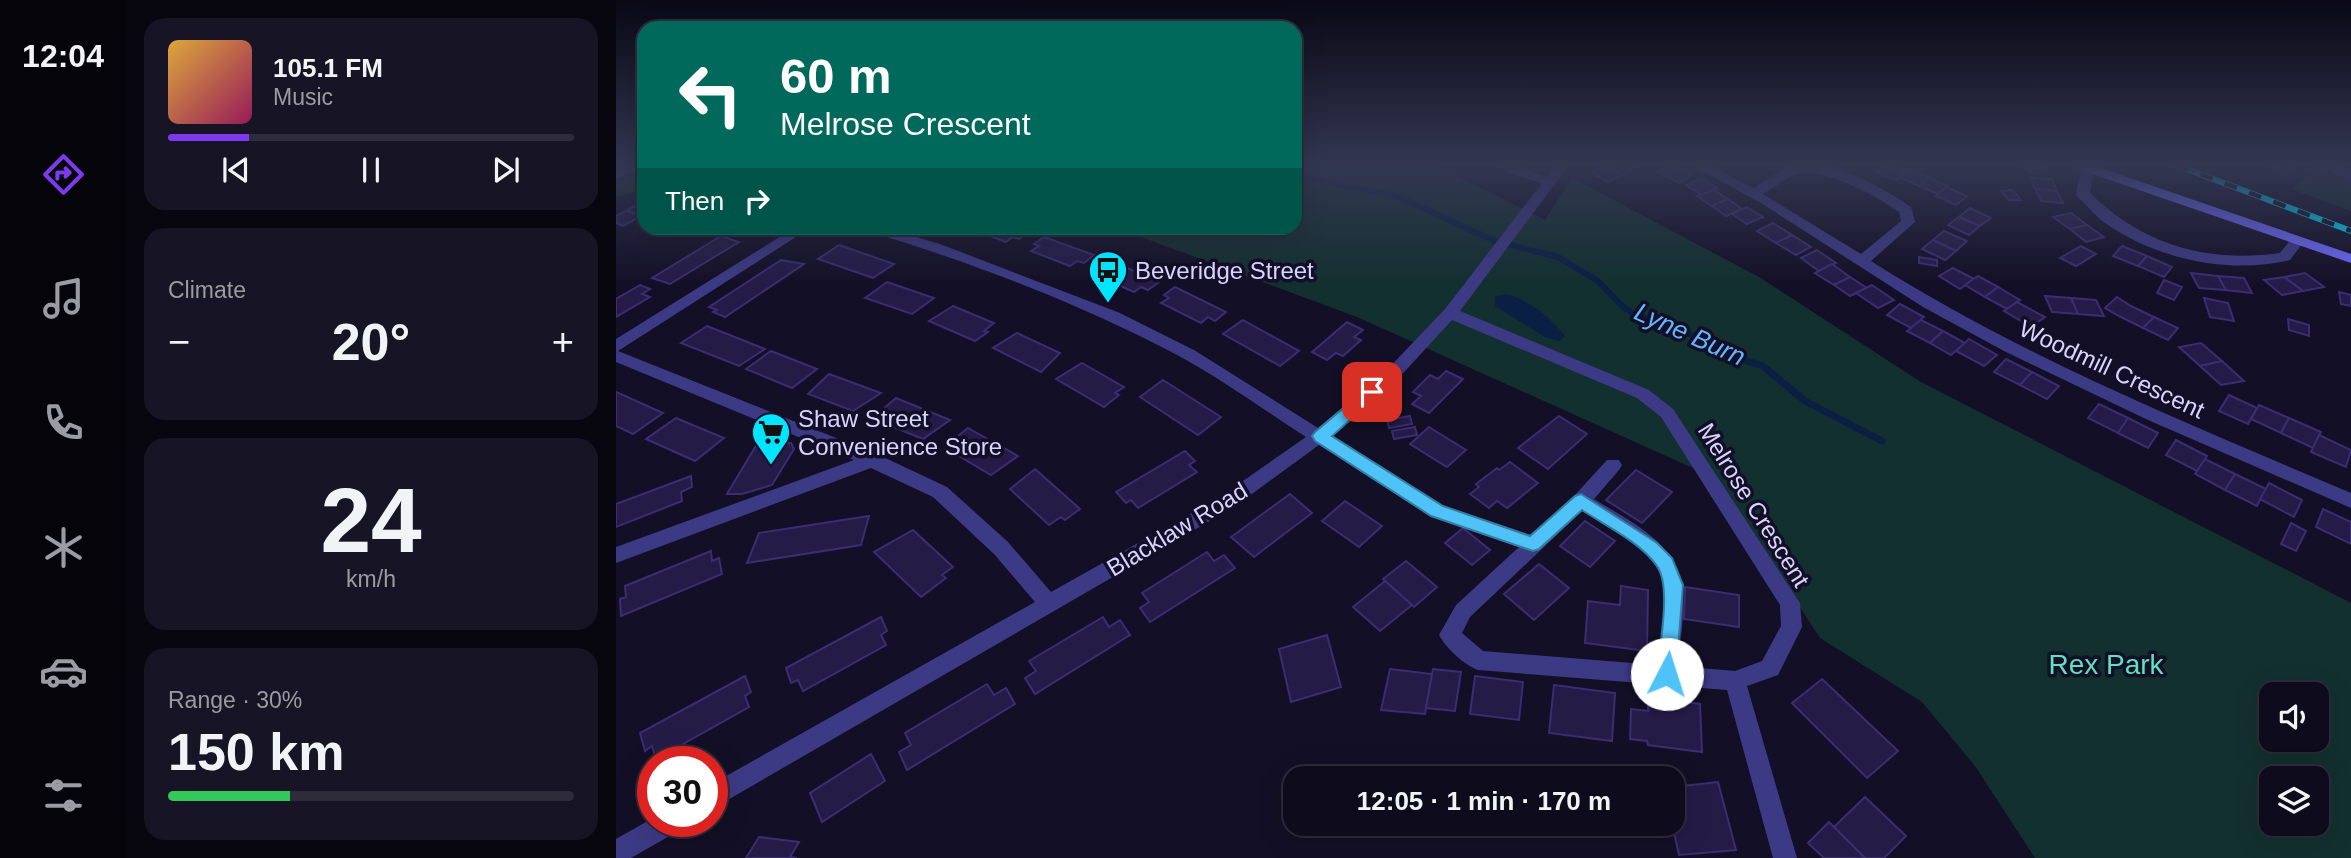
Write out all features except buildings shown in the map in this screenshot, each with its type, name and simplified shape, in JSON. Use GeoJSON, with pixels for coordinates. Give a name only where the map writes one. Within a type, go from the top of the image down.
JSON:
{"type":"FeatureCollection","features":[{"type":"Feature","properties":{"kind":"street","name":"Blacklaw Road"},"geometry":{"type":"LineString","coordinates":[[728,788],[1227,502],[1320,436],[1389,378],[1450,313],[1534,205]]}},
{"type":"Feature","properties":{"kind":"street","name":"Woodmill Crescent"},"geometry":{"type":"LineString","coordinates":[[1774,205],[1960,321],[2083,383],[2351,502]]}},
{"type":"Feature","properties":{"kind":"street"},"geometry":{"type":"LineString","coordinates":[[1863,260],[1908,222],[1906,210],[1899,205]]}},
{"type":"Feature","properties":{"kind":"street"},"geometry":{"type":"LineString","coordinates":[[2094,205],[2110,220],[2147,240],[2204,257],[2257,262],[2285,257],[2298,240]]}},
{"type":"Feature","properties":{"kind":"street"},"geometry":{"type":"LineString","coordinates":[[2197,205],[2351,259]]}},
{"type":"Feature","properties":{"kind":"street"},"geometry":{"type":"LineString","coordinates":[[616,345],[792,235]]}},
{"type":"Feature","properties":{"kind":"street"},"geometry":{"type":"LineString","coordinates":[[893,235],[1038,286],[1114,317],[1188,354],[1437,511],[1533,544]]}},
{"type":"Feature","properties":{"kind":"street","name":"Melrose Crescent"},"geometry":{"type":"LineString","coordinates":[[1450,313],[1643,394],[1667,413],[1790,603],[1792,627],[1770,668],[1735,681],[1478,660],[1450,635],[1463,611],[1581,500],[1613,465]]}},
{"type":"Feature","properties":{"kind":"street"},"geometry":{"type":"LineString","coordinates":[[616,356],[873,460],[940,492],[1001,548],[1050,605]]}},
{"type":"Feature","properties":{"kind":"street"},"geometry":{"type":"LineString","coordinates":[[616,555],[873,460]]}},
{"type":"Feature","properties":{"kind":"street"},"geometry":{"type":"LineString","coordinates":[[1581,500],[1651,548],[1666,563],[1673,585],[1667,674]]}},
{"type":"Feature","properties":{"kind":"street"},"geometry":{"type":"LineString","coordinates":[[1735,681],[1785,858]]}},
{"type":"Feature","properties":{"kind":"street"},"geometry":{"type":"LineString","coordinates":[[616,853],[644,837]]}},
{"type":"Feature","properties":{"kind":"green space","name":"Rex Park"},"geometry":{"type":"Polygon","coordinates":[[[1302,205],[1515,205],[1545,220],[1555,205],[1623,205],[1759,277],[1921,382],[2351,603],[2351,858],[2035,858],[1975,766],[1922,702],[1820,638],[1715,478],[1357,317],[1136,235],[1302,235],[1302,205]]]}},
{"type":"Feature","properties":{"kind":"green space"},"geometry":{"type":"Polygon","coordinates":[[[2335,205],[2351,205],[2351,211],[2335,205]]]}},
{"type":"Feature","properties":{"kind":"water"},"geometry":{"type":"Polygon","coordinates":[[[1506,294],[1539,310],[1565,336],[1559,341],[1545,337],[1495,306],[1495,297],[1506,294]]]}},
{"type":"Feature","properties":{"kind":"waterway","name":"Lyne Burn"},"geometry":{"type":"LineString","coordinates":[[1417,205],[1495,241],[1558,257],[1598,281],[1622,306],[1635,315],[1676,327],[1717,348]]}},
{"type":"Feature","properties":{"kind":"waterway","name":"Lyne Burn"},"geometry":{"type":"LineString","coordinates":[[1714,347],[1763,366],[1805,401],[1882,441]]}},
{"type":"Feature","properties":{"kind":"railway"},"geometry":{"type":"LineString","coordinates":[[2282,205],[2351,231]]}},
{"type":"Feature","properties":{"kind":"place","name":"Beveridge Street"},"geometry":{"type":"Point","coordinates":[1108,304]}},
{"type":"Feature","properties":{"kind":"place","name":"Shaw Street Convenience Store"},"geometry":{"type":"Point","coordinates":[771,466]}},
{"type":"Feature","properties":{"kind":"route"},"geometry":{"type":"LineString","coordinates":[[1372,392],[1320,436],[1437,511],[1533,544],[1581,500],[1651,548],[1666,563],[1673,585],[1667,674]]}}]}
